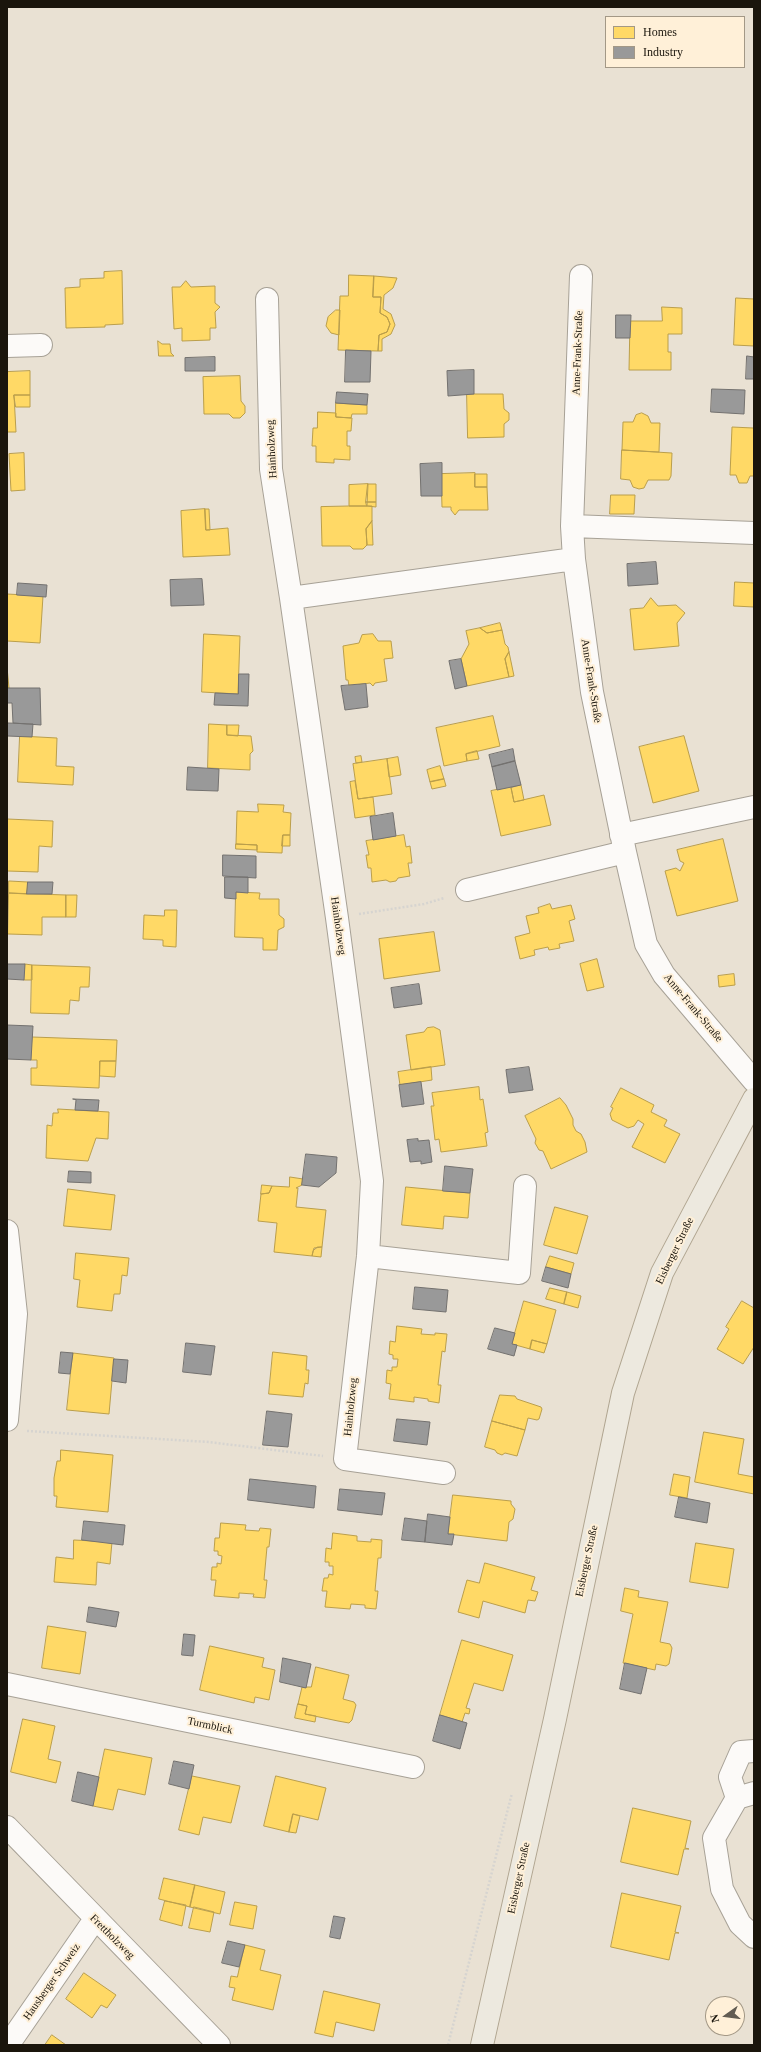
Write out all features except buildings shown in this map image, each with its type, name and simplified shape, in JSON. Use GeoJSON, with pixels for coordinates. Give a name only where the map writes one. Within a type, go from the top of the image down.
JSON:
{"type":"FeatureCollection","features":[{"type":"Feature","properties":{"kind":"main road","name":"Eisberger Straße"},"geometry":{"type":"LineString","coordinates":[[482,2045],[555,1719],[623,1393],[662,1273],[754,1099]]}},
{"type":"Feature","properties":{"kind":"street","name":"Anne-Frank-Straße"},"geometry":{"type":"LineString","coordinates":[[581,276],[572,526],[574,559],[592,692],[623,844],[646,944],[664,975],[754,1081]]}},
{"type":"Feature","properties":{"kind":"street","name":"Hainholzweg"},"geometry":{"type":"LineString","coordinates":[[267,299],[271,469],[337,918],[372,1181],[368,1256],[345,1459]]}},
{"type":"Feature","properties":{"kind":"street"},"geometry":{"type":"LineString","coordinates":[[7,346],[41,345]]}},
{"type":"Feature","properties":{"kind":"street"},"geometry":{"type":"LineString","coordinates":[[572,526],[754,533]]}},
{"type":"Feature","properties":{"kind":"street"},"geometry":{"type":"LineString","coordinates":[[291,598],[574,559]]}},
{"type":"Feature","properties":{"kind":"street"},"geometry":{"type":"LineString","coordinates":[[467,890],[754,807]]}},
{"type":"Feature","properties":{"kind":"street"},"geometry":{"type":"LineString","coordinates":[[368,1256],[518,1273],[525,1186]]}},
{"type":"Feature","properties":{"kind":"street"},"geometry":{"type":"LineString","coordinates":[[7,1231],[16,1314],[15,1425]]}},
{"type":"Feature","properties":{"kind":"street"},"geometry":{"type":"LineString","coordinates":[[345,1459],[444,1473]]}},
{"type":"Feature","properties":{"kind":"street","name":"Turmblick"},"geometry":{"type":"LineString","coordinates":[[7,1684],[413,1767]]}},
{"type":"Feature","properties":{"kind":"street"},"geometry":{"type":"LineString","coordinates":[[754,1751],[741,1752],[730,1777],[746,1795],[714,1838],[722,1889],[740,1924],[754,1937]]}},
{"type":"Feature","properties":{"kind":"street","name":"Frettholzweg"},"geometry":{"type":"LineString","coordinates":[[7,1827],[219,2045]]}},
{"type":"Feature","properties":{"kind":"street","name":"Hausberger Schweiz"},"geometry":{"type":"LineString","coordinates":[[8,2045],[95,1919]]}},
{"type":"Feature","properties":{"kind":"path"},"geometry":{"type":"LineString","coordinates":[[337,918],[424,904],[467,890]]}},
{"type":"Feature","properties":{"kind":"path"},"geometry":{"type":"LineString","coordinates":[[15,1425],[208,1442],[345,1459]]}},
{"type":"Feature","properties":{"kind":"path"},"geometry":{"type":"LineString","coordinates":[[448,2045],[514,1785]]}}]}
